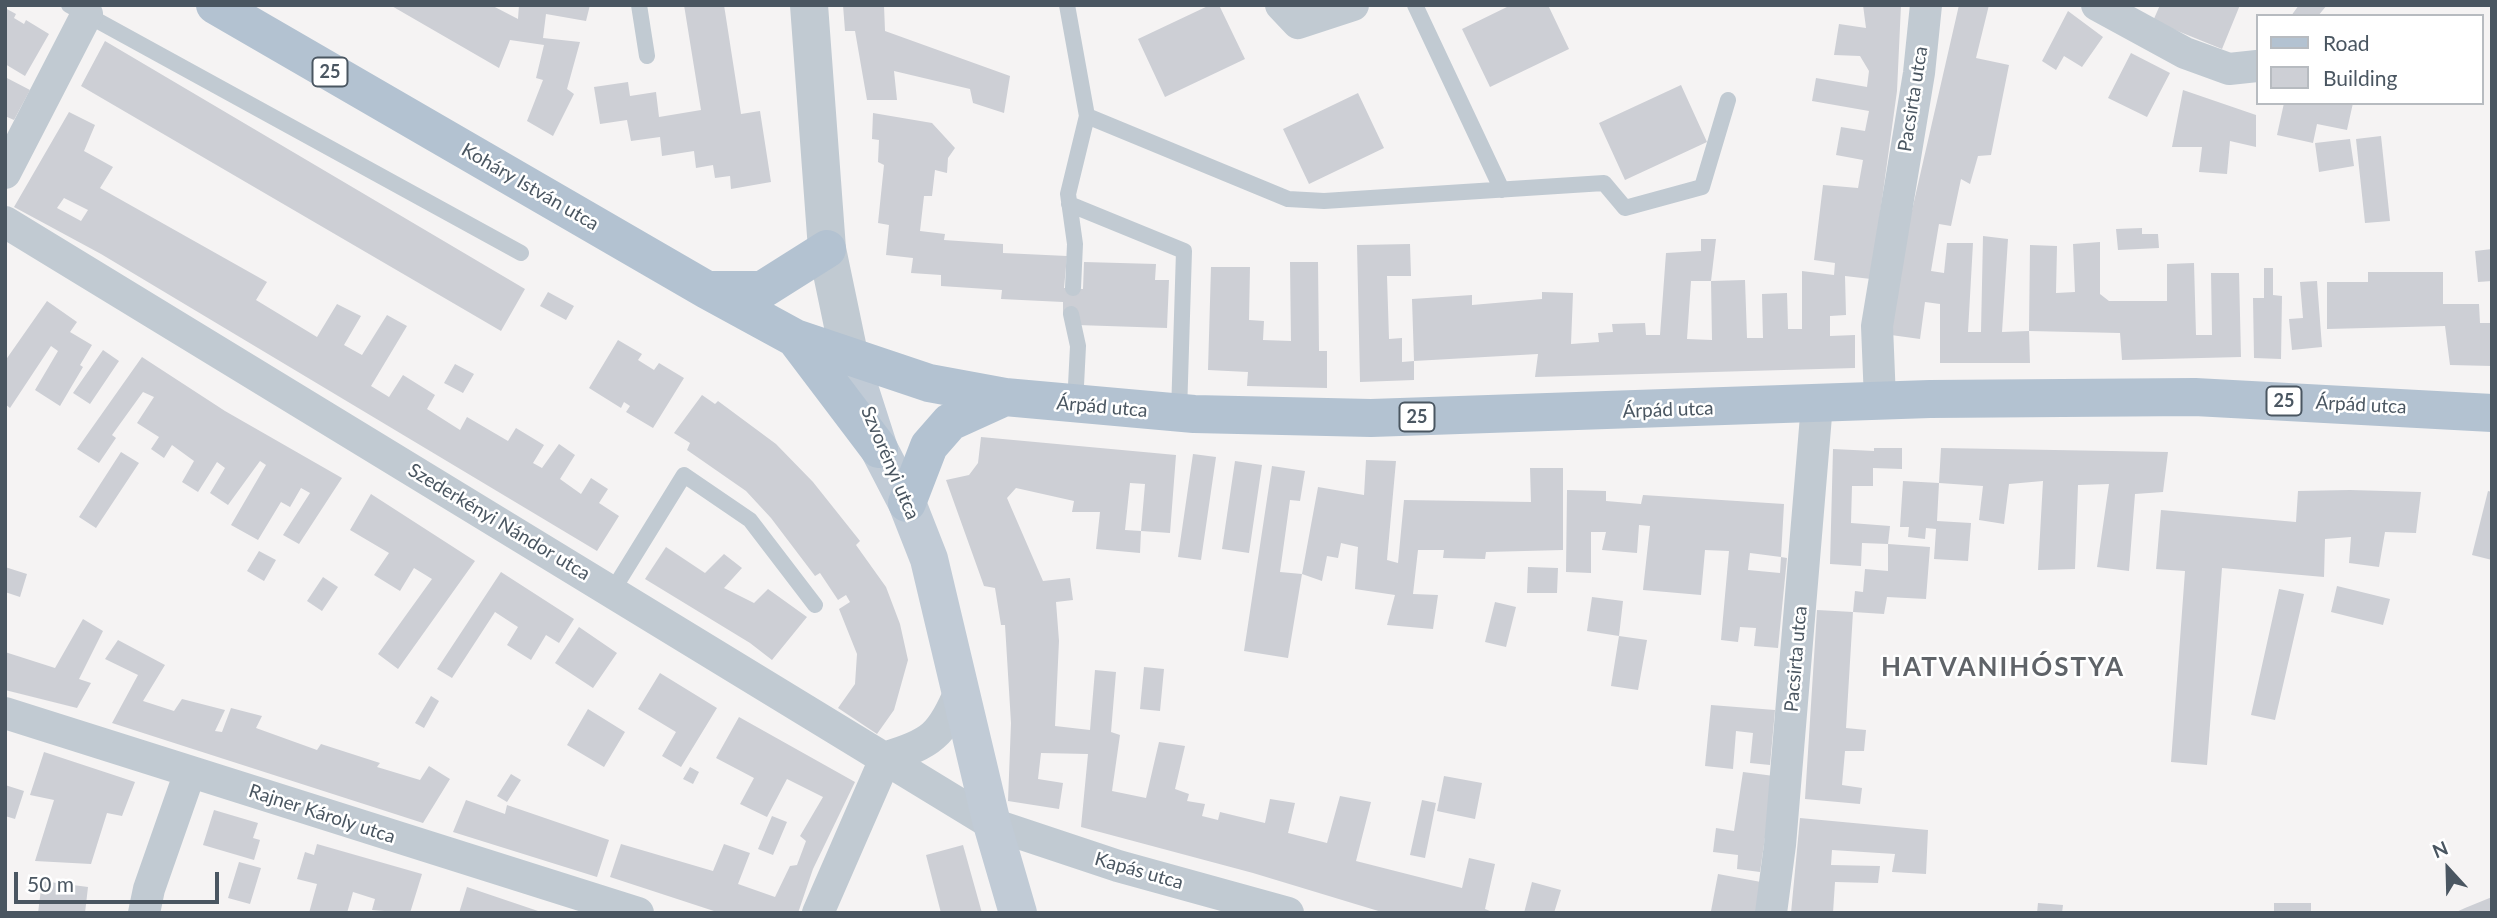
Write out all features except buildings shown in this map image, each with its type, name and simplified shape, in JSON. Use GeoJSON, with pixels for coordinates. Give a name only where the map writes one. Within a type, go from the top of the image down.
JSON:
{"type":"FeatureCollection","features":[{"type":"Feature","properties":{"kind":"main road","name":"Koháry István utca"},"geometry":{"type":"LineString","coordinates":[[215,5],[707,290],[795,338],[850,359]]}},
{"type":"Feature","properties":{"kind":"main road"},"geometry":{"type":"LineString","coordinates":[[707,290],[762,289],[827,249]]}},
{"type":"Feature","properties":{"kind":"main road"},"geometry":{"type":"LineString","coordinates":[[795,338],[879,449]]}},
{"type":"Feature","properties":{"kind":"main road","name":"Árpád utca"},"geometry":{"type":"LineString","coordinates":[[850,359],[929,383],[1005,397],[1179,413],[1371,418],[1880,400],[2195,397],[2492,413]]}},
{"type":"Feature","properties":{"kind":"main road","name":"Szvorényi utca"},"geometry":{"type":"LineString","coordinates":[[850,359],[879,449],[907,503],[929,559],[992,824],[1018,913]]}},
{"type":"Feature","properties":{"kind":"main road"},"geometry":{"type":"LineString","coordinates":[[907,503],[929,446],[950,422],[1005,397]]}},
{"type":"Feature","properties":{"kind":"street","name":"Szvorényi utca"},"geometry":{"type":"LineString","coordinates":[[809,5],[827,249],[850,359]]}},
{"type":"Feature","properties":{"kind":"street"},"geometry":{"type":"LineString","coordinates":[[1280,5],[1298,23],[1353,5]]}},
{"type":"Feature","properties":{"kind":"street","name":"Pacsirta utca"},"geometry":{"type":"LineString","coordinates":[[1880,400],[1877,326],[1919,73],[1926,5]]}},
{"type":"Feature","properties":{"kind":"street"},"geometry":{"type":"LineString","coordinates":[[2097,5],[2185,54],[2229,69],[2256,66]]}},
{"type":"Feature","properties":{"kind":"street"},"geometry":{"type":"LineString","coordinates":[[5,173],[78,10]]}},
{"type":"Feature","properties":{"kind":"street","name":"Szederkényi Nándor utca"},"geometry":{"type":"LineString","coordinates":[[5,222],[613,590],[992,824]]}},
{"type":"Feature","properties":{"kind":"street","name":"Pacsirta utca"},"geometry":{"type":"LineString","coordinates":[[1772,913],[1817,404]]}},
{"type":"Feature","properties":{"kind":"street"},"geometry":{"type":"LineString","coordinates":[[818,913],[886,757],[921,747],[946,726],[960,691]]}},
{"type":"Feature","properties":{"kind":"street","name":"Rajner Károly utca"},"geometry":{"type":"LineString","coordinates":[[5,713],[638,913]]}},
{"type":"Feature","properties":{"kind":"street"},"geometry":{"type":"LineString","coordinates":[[144,913],[149,888],[190,772]]}},
{"type":"Feature","properties":{"kind":"street","name":"Kapás utca"},"geometry":{"type":"LineString","coordinates":[[992,824],[1118,866],[1288,913]]}},
{"type":"Feature","properties":{"kind":"lane"},"geometry":{"type":"LineString","coordinates":[[639,5],[647,57]]}},
{"type":"Feature","properties":{"kind":"lane"},"geometry":{"type":"LineString","coordinates":[[1068,5],[1087,116],[1068,194],[1074,244],[1073,288]]}},
{"type":"Feature","properties":{"kind":"lane"},"geometry":{"type":"LineString","coordinates":[[1415,5],[1502,190]]}},
{"type":"Feature","properties":{"kind":"lane"},"geometry":{"type":"LineString","coordinates":[[78,10],[521,253]]}},
{"type":"Feature","properties":{"kind":"lane"},"geometry":{"type":"LineString","coordinates":[[1087,116],[1287,199],[1324,201],[1604,183],[1625,208],[1702,187],[1728,100]]}},
{"type":"Feature","properties":{"kind":"lane"},"geometry":{"type":"LineString","coordinates":[[1069,204],[1184,251],[1179,413]]}},
{"type":"Feature","properties":{"kind":"lane"},"geometry":{"type":"LineString","coordinates":[[1071,314],[1078,346],[1075,405]]}},
{"type":"Feature","properties":{"kind":"lane"},"geometry":{"type":"LineString","coordinates":[[613,590],[684,475],[750,520],[814,605]]}},
{"type":"Feature","properties":{"kind":"district","name":"HATVANIHÓSTYA"},"geometry":{"type":"Point","coordinates":[2003,668]}}]}
